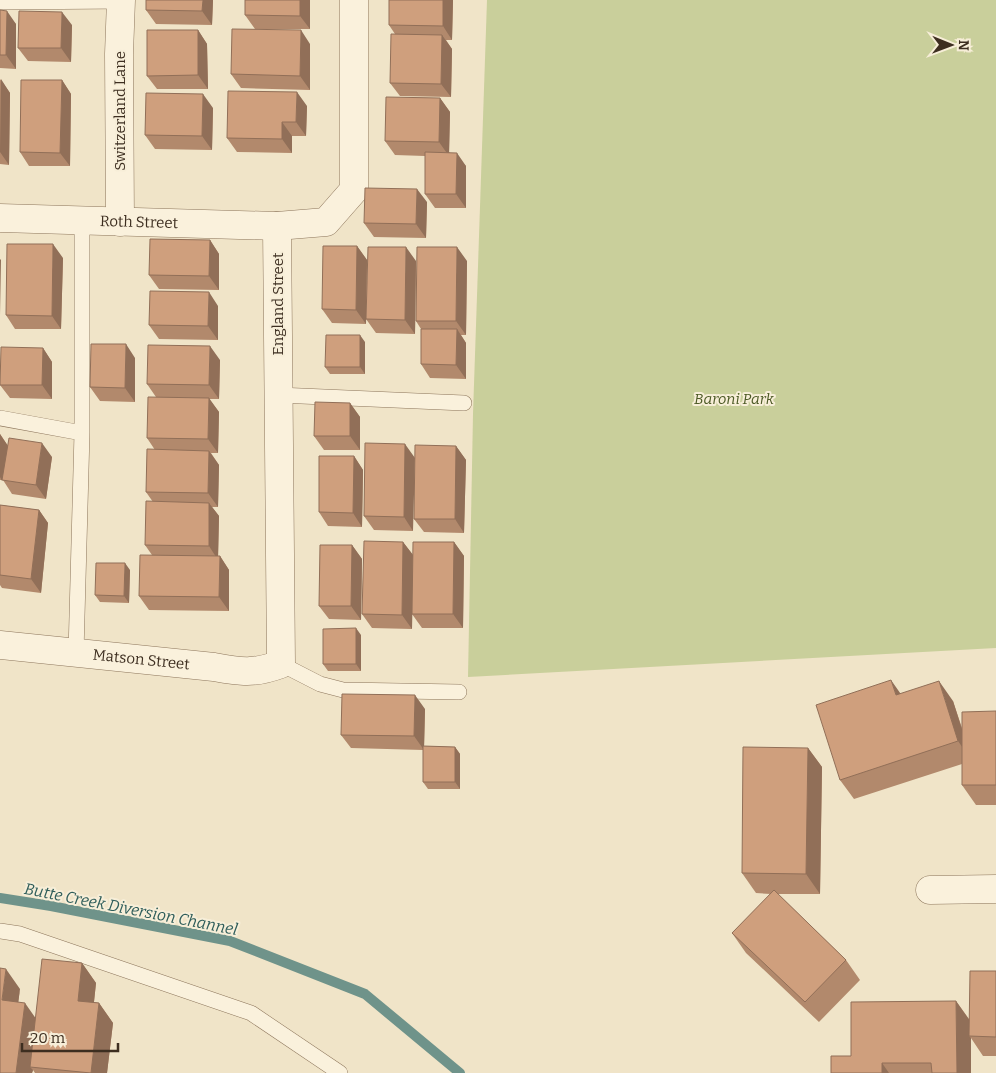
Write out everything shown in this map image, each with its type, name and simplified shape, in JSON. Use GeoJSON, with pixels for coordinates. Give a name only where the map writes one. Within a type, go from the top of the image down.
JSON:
{"type":"FeatureCollection","features":[{"type":"Feature","properties":{"kind":"street"},"geometry":{"type":"LineString","coordinates":[[277,226],[326,222],[354,190],[354,0]]}},
{"type":"Feature","properties":{"kind":"street","name":"Switzerland Lane"},"geometry":{"type":"LineString","coordinates":[[120,222],[119,54],[121,1]]}},
{"type":"Feature","properties":{"kind":"street","name":"Roth Street"},"geometry":{"type":"LineString","coordinates":[[0,218],[277,226]]}},
{"type":"Feature","properties":{"kind":"street","name":"England Street"},"geometry":{"type":"LineString","coordinates":[[277,226],[281,664]]}},
{"type":"Feature","properties":{"kind":"street","name":"Matson Street"},"geometry":{"type":"LineString","coordinates":[[0,645],[214,667],[240,672],[265,670],[281,664]]}},
{"type":"Feature","properties":{"kind":"street"},"geometry":{"type":"LineString","coordinates":[[930,890],[996,889]]}},
{"type":"Feature","properties":{"kind":"lane"},"geometry":{"type":"LineString","coordinates":[[0,2],[121,1]]}},
{"type":"Feature","properties":{"kind":"lane"},"geometry":{"type":"LineString","coordinates":[[76,653],[82,433],[82,220]]}},
{"type":"Feature","properties":{"kind":"lane"},"geometry":{"type":"LineString","coordinates":[[278,395],[464,403]]}},
{"type":"Feature","properties":{"kind":"lane"},"geometry":{"type":"LineString","coordinates":[[0,418],[82,433]]}},
{"type":"Feature","properties":{"kind":"lane"},"geometry":{"type":"LineString","coordinates":[[281,664],[320,684],[343,690],[459,692]]}},
{"type":"Feature","properties":{"kind":"lane"},"geometry":{"type":"LineString","coordinates":[[0,931],[20,934],[250,1012],[340,1073]]}},
{"type":"Feature","properties":{"kind":"green space","name":"Baroni Park"},"geometry":{"type":"Polygon","coordinates":[[[487,0],[996,0],[996,648],[468,677],[473,414],[487,0]]]}},
{"type":"Feature","properties":{"kind":"building"},"geometry":{"type":"Polygon","coordinates":[[[146,0],[203,0],[202,11],[146,10],[146,0]]]}},
{"type":"Feature","properties":{"kind":"building"},"geometry":{"type":"Polygon","coordinates":[[[245,0],[300,0],[300,16],[245,15],[245,0]]]}},
{"type":"Feature","properties":{"kind":"building"},"geometry":{"type":"Polygon","coordinates":[[[389,0],[443,0],[443,26],[389,25],[389,0]]]}},
{"type":"Feature","properties":{"kind":"building"},"geometry":{"type":"Polygon","coordinates":[[[0,10],[7,11],[6,55],[0,55],[0,10]]]}},
{"type":"Feature","properties":{"kind":"building"},"geometry":{"type":"Polygon","coordinates":[[[19,11],[62,12],[61,48],[18,48],[19,11]]]}},
{"type":"Feature","properties":{"kind":"building"},"geometry":{"type":"Polygon","coordinates":[[[232,29],[301,30],[300,76],[231,74],[232,29]]]}},
{"type":"Feature","properties":{"kind":"building"},"geometry":{"type":"Polygon","coordinates":[[[147,30],[198,30],[198,75],[147,76],[147,30]]]}},
{"type":"Feature","properties":{"kind":"building"},"geometry":{"type":"Polygon","coordinates":[[[391,34],[442,35],[441,84],[390,83],[391,34]]]}},
{"type":"Feature","properties":{"kind":"building"},"geometry":{"type":"Polygon","coordinates":[[[21,80],[62,80],[60,153],[20,152],[21,80]]]}},
{"type":"Feature","properties":{"kind":"building"},"geometry":{"type":"Polygon","coordinates":[[[228,91],[297,92],[296,122],[282,122],[282,139],[227,138],[228,91]]]}},
{"type":"Feature","properties":{"kind":"building"},"geometry":{"type":"Polygon","coordinates":[[[146,93],[203,94],[202,136],[145,135],[146,93]]]}},
{"type":"Feature","properties":{"kind":"building"},"geometry":{"type":"Polygon","coordinates":[[[386,97],[440,98],[439,142],[385,141],[386,97]]]}},
{"type":"Feature","properties":{"kind":"building"},"geometry":{"type":"Polygon","coordinates":[[[425,152],[457,153],[456,194],[425,194],[425,152]]]}},
{"type":"Feature","properties":{"kind":"building"},"geometry":{"type":"Polygon","coordinates":[[[365,188],[417,189],[416,224],[364,223],[365,188]]]}},
{"type":"Feature","properties":{"kind":"building"},"geometry":{"type":"Polygon","coordinates":[[[150,239],[210,240],[209,276],[149,275],[150,239]]]}},
{"type":"Feature","properties":{"kind":"building"},"geometry":{"type":"Polygon","coordinates":[[[7,244],[53,244],[52,316],[6,315],[7,244]]]}},
{"type":"Feature","properties":{"kind":"building"},"geometry":{"type":"Polygon","coordinates":[[[323,246],[357,246],[356,310],[322,309],[323,246]]]}},
{"type":"Feature","properties":{"kind":"building"},"geometry":{"type":"Polygon","coordinates":[[[368,247],[406,247],[405,320],[366,319],[368,247]]]}},
{"type":"Feature","properties":{"kind":"building"},"geometry":{"type":"Polygon","coordinates":[[[417,247],[457,247],[456,321],[416,321],[417,247]]]}},
{"type":"Feature","properties":{"kind":"building"},"geometry":{"type":"Polygon","coordinates":[[[150,291],[209,292],[208,326],[149,325],[150,291]]]}},
{"type":"Feature","properties":{"kind":"building"},"geometry":{"type":"Polygon","coordinates":[[[421,329],[457,329],[456,365],[421,364],[421,329]]]}},
{"type":"Feature","properties":{"kind":"building"},"geometry":{"type":"Polygon","coordinates":[[[326,335],[360,335],[360,367],[325,367],[326,335]]]}},
{"type":"Feature","properties":{"kind":"building"},"geometry":{"type":"Polygon","coordinates":[[[91,344],[126,344],[125,388],[90,387],[91,344]]]}},
{"type":"Feature","properties":{"kind":"building"},"geometry":{"type":"Polygon","coordinates":[[[148,345],[210,346],[209,385],[147,384],[148,345]]]}},
{"type":"Feature","properties":{"kind":"building"},"geometry":{"type":"Polygon","coordinates":[[[1,347],[43,348],[42,385],[0,385],[1,347]]]}},
{"type":"Feature","properties":{"kind":"building"},"geometry":{"type":"Polygon","coordinates":[[[148,397],[209,398],[208,439],[147,438],[148,397]]]}},
{"type":"Feature","properties":{"kind":"building"},"geometry":{"type":"Polygon","coordinates":[[[315,402],[350,403],[350,436],[314,436],[315,402]]]}},
{"type":"Feature","properties":{"kind":"building"},"geometry":{"type":"Polygon","coordinates":[[[9,438],[42,443],[36,485],[2,480],[9,438]]]}},
{"type":"Feature","properties":{"kind":"building"},"geometry":{"type":"Polygon","coordinates":[[[365,443],[405,444],[404,517],[364,516],[365,443]]]}},
{"type":"Feature","properties":{"kind":"building"},"geometry":{"type":"Polygon","coordinates":[[[415,445],[456,446],[455,519],[414,519],[415,445]]]}},
{"type":"Feature","properties":{"kind":"building"},"geometry":{"type":"Polygon","coordinates":[[[147,449],[209,451],[208,493],[146,492],[147,449]]]}},
{"type":"Feature","properties":{"kind":"building"},"geometry":{"type":"Polygon","coordinates":[[[319,456],[354,456],[353,513],[319,512],[319,456]]]}},
{"type":"Feature","properties":{"kind":"building"},"geometry":{"type":"Polygon","coordinates":[[[146,501],[209,503],[209,546],[145,545],[146,501]]]}},
{"type":"Feature","properties":{"kind":"building"},"geometry":{"type":"Polygon","coordinates":[[[0,505],[39,510],[31,579],[0,575],[0,505]]]}},
{"type":"Feature","properties":{"kind":"building"},"geometry":{"type":"Polygon","coordinates":[[[364,541],[403,542],[402,615],[362,614],[364,541]]]}},
{"type":"Feature","properties":{"kind":"building"},"geometry":{"type":"Polygon","coordinates":[[[413,542],[454,542],[453,614],[412,614],[413,542]]]}},
{"type":"Feature","properties":{"kind":"building"},"geometry":{"type":"Polygon","coordinates":[[[320,545],[352,545],[351,606],[319,606],[320,545]]]}},
{"type":"Feature","properties":{"kind":"building"},"geometry":{"type":"Polygon","coordinates":[[[140,555],[220,556],[219,597],[139,596],[140,555]]]}},
{"type":"Feature","properties":{"kind":"building"},"geometry":{"type":"Polygon","coordinates":[[[96,563],[125,563],[124,596],[95,595],[96,563]]]}},
{"type":"Feature","properties":{"kind":"building"},"geometry":{"type":"Polygon","coordinates":[[[356,628],[356,664],[323,664],[323,629],[356,628]]]}},
{"type":"Feature","properties":{"kind":"building"},"geometry":{"type":"Polygon","coordinates":[[[891,680],[896,695],[939,681],[958,741],[840,780],[816,705],[891,680]]]}},
{"type":"Feature","properties":{"kind":"building"},"geometry":{"type":"Polygon","coordinates":[[[342,694],[415,695],[414,736],[341,735],[342,694]]]}},
{"type":"Feature","properties":{"kind":"building"},"geometry":{"type":"Polygon","coordinates":[[[996,711],[996,785],[962,785],[962,712],[996,711]]]}},
{"type":"Feature","properties":{"kind":"building"},"geometry":{"type":"Polygon","coordinates":[[[423,746],[455,747],[455,782],[423,782],[423,746]]]}},
{"type":"Feature","properties":{"kind":"building"},"geometry":{"type":"Polygon","coordinates":[[[743,747],[808,748],[806,874],[742,873],[743,747]]]}},
{"type":"Feature","properties":{"kind":"building"},"geometry":{"type":"Polygon","coordinates":[[[774,890],[846,960],[805,1002],[732,933],[774,890]]]}},
{"type":"Feature","properties":{"kind":"building"},"geometry":{"type":"Polygon","coordinates":[[[42,959],[82,963],[78,1001],[99,1003],[91,1073],[30,1067],[42,959]]]}},
{"type":"Feature","properties":{"kind":"building"},"geometry":{"type":"Polygon","coordinates":[[[0,968],[6,969],[2,1000],[25,1003],[16,1073],[0,1073],[0,968]]]}},
{"type":"Feature","properties":{"kind":"building"},"geometry":{"type":"Polygon","coordinates":[[[970,971],[996,971],[996,1037],[969,1036],[970,971]]]}},
{"type":"Feature","properties":{"kind":"building"},"geometry":{"type":"Polygon","coordinates":[[[956,1001],[957,1073],[932,1073],[931,1063],[882,1063],[882,1073],[831,1073],[831,1056],[851,1056],[851,1002],[956,1001]]]}},
{"type":"Feature","properties":{"kind":"waterway","name":"Butte Creek Diversion Channel"},"geometry":{"type":"LineString","coordinates":[[0,898],[51,906],[230,941],[365,994],[460,1073]]}}]}
